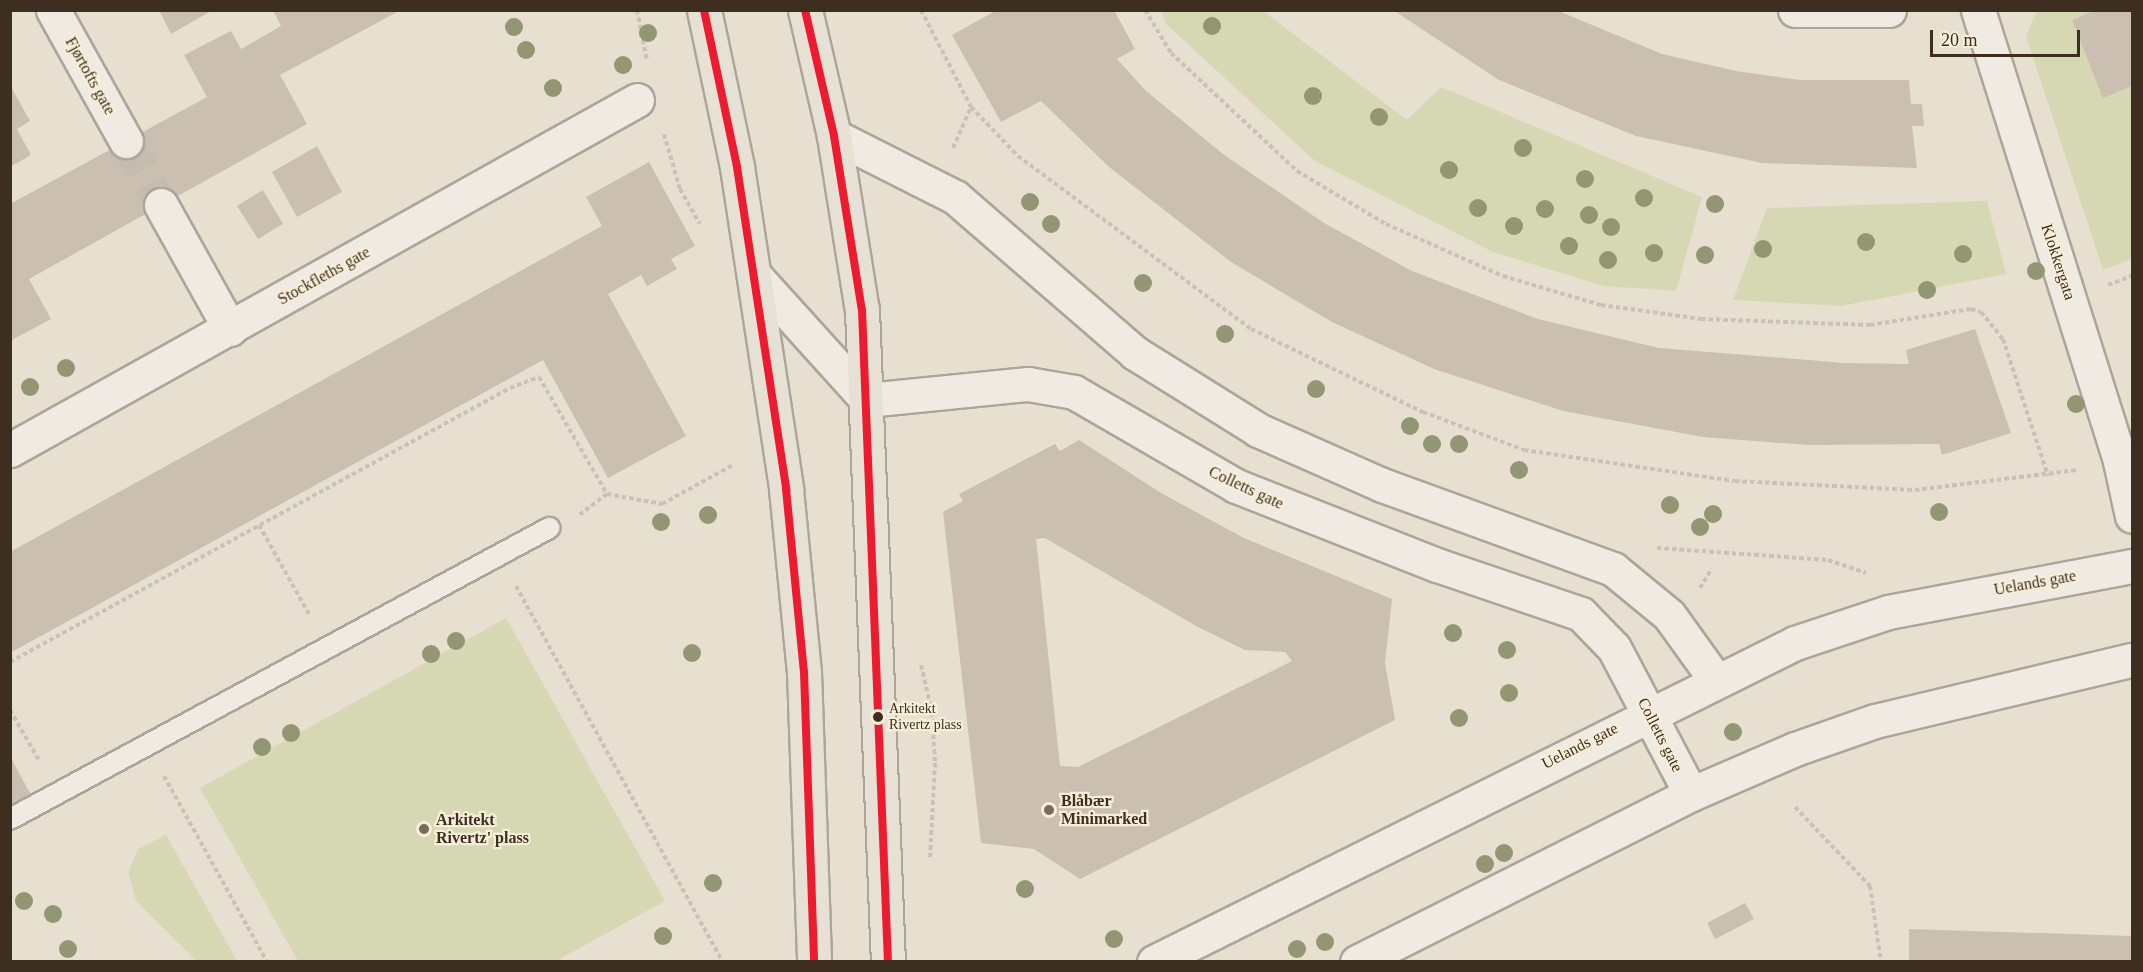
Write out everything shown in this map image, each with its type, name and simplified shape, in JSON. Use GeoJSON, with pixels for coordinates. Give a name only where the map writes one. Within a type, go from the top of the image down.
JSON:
{"type":"FeatureCollection","features":[{"type":"Feature","properties":{"kind":"main road","name":"Fjørtofts gate"},"geometry":{"type":"LineString","coordinates":[[53,10],[126,141]]}},
{"type":"Feature","properties":{"kind":"main road"},"geometry":{"type":"LineString","coordinates":[[704,10],[756,277],[797,585],[814,962]]}},
{"type":"Feature","properties":{"kind":"main road"},"geometry":{"type":"LineString","coordinates":[[805,10],[834,136],[856,263],[867,399],[888,962]]}},
{"type":"Feature","properties":{"kind":"main road"},"geometry":{"type":"LineString","coordinates":[[1794,10],[1889,10]]}},
{"type":"Feature","properties":{"kind":"main road","name":"Klokkergata"},"geometry":{"type":"LineString","coordinates":[[1978,10],[2120,461],[2133,516]]}},
{"type":"Feature","properties":{"kind":"main road","name":"Stockfleths gate"},"geometry":{"type":"LineString","coordinates":[[10,450],[230,328],[644,87]]}},
{"type":"Feature","properties":{"kind":"main road"},"geometry":{"type":"LineString","coordinates":[[834,136],[955,197],[1135,353],[1258,430],[1393,490],[1613,569],[1669,615],[1715,680]]}},
{"type":"Feature","properties":{"kind":"main road"},"geometry":{"type":"LineString","coordinates":[[161,205],[230,328]]}},
{"type":"Feature","properties":{"kind":"main road"},"geometry":{"type":"LineString","coordinates":[[756,277],[867,399]]}},
{"type":"Feature","properties":{"kind":"main road","name":"Colletts gate"},"geometry":{"type":"LineString","coordinates":[[867,399],[1028,384],[1074,392],[1236,486],[1437,565],[1581,614],[1614,648],[1691,794]]}},
{"type":"Feature","properties":{"kind":"main road","name":"Uelands gate"},"geometry":{"type":"LineString","coordinates":[[1154,962],[1648,711],[1795,643],[1888,612],[2133,566]]}},
{"type":"Feature","properties":{"kind":"main road"},"geometry":{"type":"LineString","coordinates":[[1357,962],[1691,794],[1875,721],[2133,660]]}},
{"type":"Feature","properties":{"kind":"lane"},"geometry":{"type":"LineString","coordinates":[[10,819],[146,743],[549,528]]}},
{"type":"Feature","properties":{"kind":"path"},"geometry":{"type":"LineString","coordinates":[[637,10],[644,87]]}},
{"type":"Feature","properties":{"kind":"path"},"geometry":{"type":"LineString","coordinates":[[921,10],[971,107],[1018,156],[1251,329],[1342,377],[1524,450],[1647,472],[1856,490],[1963,488],[2048,476],[2084,468]]}},
{"type":"Feature","properties":{"kind":"path"},"geometry":{"type":"LineString","coordinates":[[1145,10],[1171,53],[1296,171],[1386,224],[1503,276],[1601,305],[1701,319],[1870,325],[1971,309],[1981,312],[2003,339],[2048,476]]}},
{"type":"Feature","properties":{"kind":"path"},"geometry":{"type":"LineString","coordinates":[[950,154],[971,107]]}},
{"type":"Feature","properties":{"kind":"path"},"geometry":{"type":"LineString","coordinates":[[662,127],[680,189],[702,227]]}},
{"type":"Feature","properties":{"kind":"path"},"geometry":{"type":"LineString","coordinates":[[10,662],[259,525],[539,377],[607,494],[662,504],[733,465]]}},
{"type":"Feature","properties":{"kind":"path"},"geometry":{"type":"LineString","coordinates":[[549,528],[594,508],[607,494]]}},
{"type":"Feature","properties":{"kind":"path"},"geometry":{"type":"LineString","coordinates":[[259,525],[306,609]]}},
{"type":"Feature","properties":{"kind":"path"},"geometry":{"type":"LineString","coordinates":[[1650,547],[1828,560],[1870,575]]}},
{"type":"Feature","properties":{"kind":"path"},"geometry":{"type":"LineString","coordinates":[[498,555],[723,962]]}},
{"type":"Feature","properties":{"kind":"path"},"geometry":{"type":"LineString","coordinates":[[10,710],[57,792]]}},
{"type":"Feature","properties":{"kind":"path"},"geometry":{"type":"LineString","coordinates":[[146,743],[267,962]]}},
{"type":"Feature","properties":{"kind":"path"},"geometry":{"type":"LineString","coordinates":[[1795,807],[1870,886],[1881,962]]}},
{"type":"Feature","properties":{"kind":"green space"},"geometry":{"type":"Polygon","coordinates":[[[1161,11],[1263,11],[1407,120],[1441,87],[1702,197],[1676,291],[1604,286],[1493,252],[1315,161],[1166,24],[1161,11]]]}},
{"type":"Feature","properties":{"kind":"green space"},"geometry":{"type":"Polygon","coordinates":[[[2037,11],[2132,11],[2132,259],[2103,270],[2026,36],[2037,11]]]}},
{"type":"Feature","properties":{"kind":"green space"},"geometry":{"type":"Polygon","coordinates":[[[1987,201],[2006,274],[1841,306],[1733,300],[1767,208],[1987,201]]]}},
{"type":"Feature","properties":{"kind":"green space","name":"Arkitekt Rivertz' plass"},"geometry":{"type":"Polygon","coordinates":[[[506,618],[665,901],[556,961],[298,961],[200,788],[506,618]]]}},
{"type":"Feature","properties":{"kind":"green space"},"geometry":{"type":"Polygon","coordinates":[[[166,835],[237,961],[197,961],[136,901],[128,872],[138,849],[166,835]]]}},
{"type":"Feature","properties":{"kind":"building"},"geometry":{"type":"Polygon","coordinates":[[[159,10],[213,10],[171,34],[159,10]]]}},
{"type":"Feature","properties":{"kind":"building"},"geometry":{"type":"Polygon","coordinates":[[[273,10],[401,10],[280,75],[307,124],[29,279],[51,319],[10,341],[10,204],[207,97],[184,55],[231,31],[241,49],[281,26],[273,10]]]}},
{"type":"Feature","properties":{"kind":"building"},"geometry":{"type":"Polygon","coordinates":[[[997,10],[1114,10],[1135,49],[1117,59],[1146,91],[1223,154],[1324,223],[1412,271],[1538,319],[1659,348],[1845,363],[1909,364],[1906,350],[1975,329],[2011,433],[1942,455],[1939,444],[1807,445],[1703,437],[1563,411],[1434,369],[1332,322],[1231,262],[1109,167],[1041,101],[1001,122],[952,35],[997,10]]]}},
{"type":"Feature","properties":{"kind":"building"},"geometry":{"type":"Polygon","coordinates":[[[1393,10],[1556,10],[1662,54],[1736,71],[1800,80],[1909,80],[1911,104],[1922,104],[1924,126],[1912,126],[1917,168],[1762,163],[1636,136],[1499,80],[1393,10]]]}},
{"type":"Feature","properties":{"kind":"building"},"geometry":{"type":"Polygon","coordinates":[[[2096,10],[2132,10],[2132,86],[2103,98],[2072,20],[2096,10]]]}},
{"type":"Feature","properties":{"kind":"building"},"geometry":{"type":"Polygon","coordinates":[[[10,85],[30,121],[17,129],[31,155],[10,167],[10,85]]]}},
{"type":"Feature","properties":{"kind":"building"},"geometry":{"type":"Polygon","coordinates":[[[317,146],[342,192],[297,217],[272,172],[317,146]]]}},
{"type":"Feature","properties":{"kind":"building"},"geometry":{"type":"Polygon","coordinates":[[[649,162],[695,246],[671,259],[677,269],[647,286],[641,275],[608,294],[686,436],[608,478],[543,360],[10,653],[10,552],[602,226],[586,197],[649,162]]]}},
{"type":"Feature","properties":{"kind":"building"},"geometry":{"type":"Polygon","coordinates":[[[263,190],[283,224],[258,239],[237,206],[263,190]]]}},
{"type":"Feature","properties":{"kind":"building"},"geometry":{"type":"Polygon","coordinates":[[[1079,440],[1161,493],[1244,538],[1392,599],[1385,663],[1395,720],[1080,879],[1034,849],[981,843],[943,512],[963,501],[959,494],[1055,444],[1060,451],[1079,440]],[[1045,538],[1036,539],[1060,766],[1078,767],[1292,661],[1285,652],[1245,650],[1196,626],[1045,538]]]}},
{"type":"Feature","properties":{"kind":"building"},"geometry":{"type":"Polygon","coordinates":[[[10,756],[31,795],[10,806],[10,756]]]}},
{"type":"Feature","properties":{"kind":"building"},"geometry":{"type":"Polygon","coordinates":[[[1745,903],[1754,919],[1715,939],[1707,923],[1745,903]]]}},
{"type":"Feature","properties":{"kind":"building"},"geometry":{"type":"Polygon","coordinates":[[[1909,929],[2132,936],[2132,962],[1909,962],[1909,929]]]}},
{"type":"Feature","properties":{"kind":"tunnel"},"geometry":{"type":"LineString","coordinates":[[126,141],[161,205]]}},
{"type":"Feature","properties":{"kind":"transit line"},"geometry":{"type":"LineString","coordinates":[[704,10],[737,167],[786,489],[804,672],[814,962]]}},
{"type":"Feature","properties":{"kind":"transit line"},"geometry":{"type":"LineString","coordinates":[[805,10],[834,136],[862,310],[888,962]]}},
{"type":"Feature","properties":{"kind":"place","name":"Arkitekt Rivertz plass"},"geometry":{"type":"Point","coordinates":[878,717]}},
{"type":"Feature","properties":{"kind":"place","name":"Blåbær Minimarked"},"geometry":{"type":"Point","coordinates":[1049,810]}},
{"type":"Feature","properties":{"kind":"place","name":"Arkitekt Rivertz' plass"},"geometry":{"type":"Point","coordinates":[424,829]}}]}
